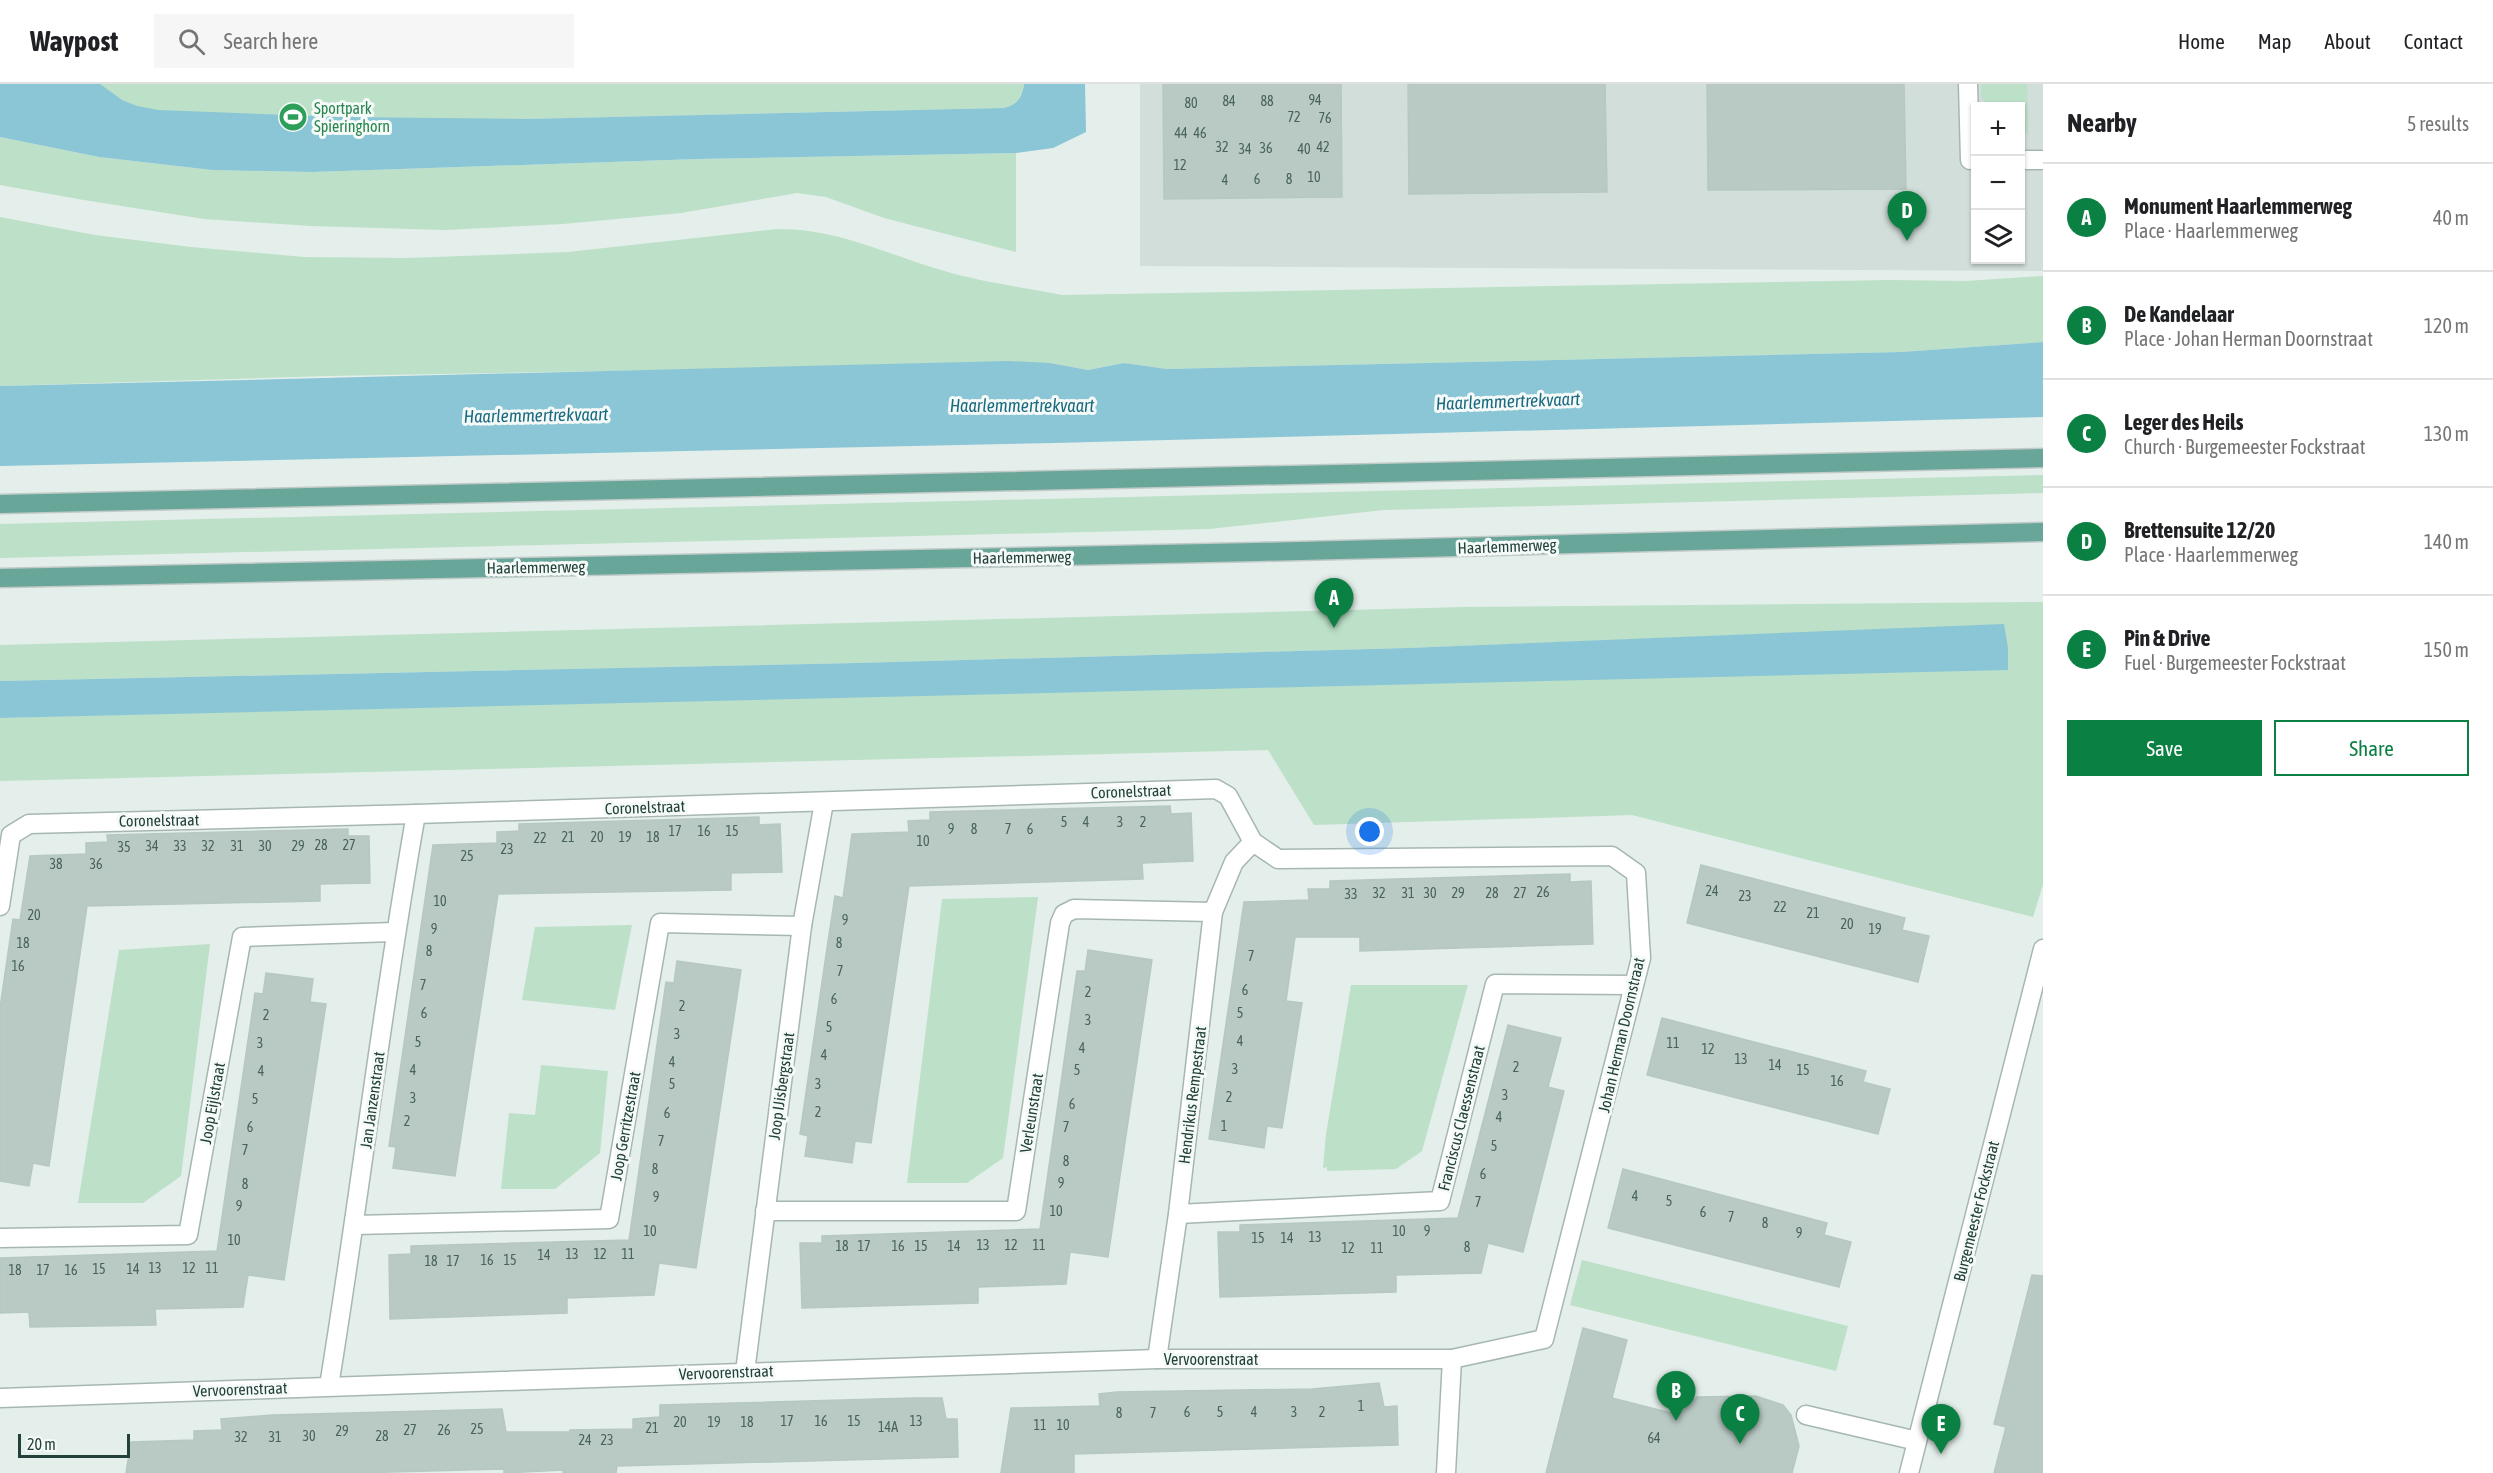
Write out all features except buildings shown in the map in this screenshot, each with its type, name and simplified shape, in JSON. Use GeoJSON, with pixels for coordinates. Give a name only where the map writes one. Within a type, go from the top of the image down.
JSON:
{"type":"FeatureCollection","features":[{"type":"Feature","properties":{"kind":"main road"},"geometry":{"type":"LineString","coordinates":[[0,504],[2043,458]]}},
{"type":"Feature","properties":{"kind":"main road","name":"Haarlemmerweg"},"geometry":{"type":"LineString","coordinates":[[0,578],[1244,553],[2043,532]]}},
{"type":"Feature","properties":{"kind":"street"},"geometry":{"type":"LineString","coordinates":[[1968,84],[1973,156]]}},
{"type":"Feature","properties":{"kind":"street"},"geometry":{"type":"LineString","coordinates":[[2025,160],[2043,160]]}},
{"type":"Feature","properties":{"kind":"street","name":"Coronelstraat"},"geometry":{"type":"LineString","coordinates":[[0,906],[11,835],[29,824],[1216,789],[1228,796],[1253,842]]}},
{"type":"Feature","properties":{"kind":"street","name":"Joop IJisbergstraat"},"geometry":{"type":"LineString","coordinates":[[745,1372],[802,926],[824,802]]}},
{"type":"Feature","properties":{"kind":"street","name":"Jan Janzenstraat"},"geometry":{"type":"LineString","coordinates":[[329,1386],[355,1225],[394,932],[416,814]]}},
{"type":"Feature","properties":{"kind":"street","name":"Hendrikus Rempestraat"},"geometry":{"type":"LineString","coordinates":[[1157,1359],[1178,1214],[1214,912],[1234,862],[1253,842]]}},
{"type":"Feature","properties":{"kind":"street","name":"Johan Herman Doornstraat"},"geometry":{"type":"LineString","coordinates":[[1253,842],[1278,859],[1612,856],[1636,873],[1641,958],[1544,1339],[1452,1359]]}},
{"type":"Feature","properties":{"kind":"street","name":"Verleunstraat"},"geometry":{"type":"LineString","coordinates":[[765,1211],[1016,1211],[1060,923],[1064,915],[1074,909],[1214,912]]}},
{"type":"Feature","properties":{"kind":"street","name":"Joop Gerritzestraat"},"geometry":{"type":"LineString","coordinates":[[355,1225],[609,1219],[660,923],[802,926]]}},
{"type":"Feature","properties":{"kind":"street","name":"Joop Eijlstraat"},"geometry":{"type":"LineString","coordinates":[[0,1238],[188,1235],[242,937],[394,932]]}},
{"type":"Feature","properties":{"kind":"street","name":"Burgemeester Fockstraat"},"geometry":{"type":"LineString","coordinates":[[1909,1473],[2043,949]]}},
{"type":"Feature","properties":{"kind":"street","name":"Franciscus Claessenstraat"},"geometry":{"type":"LineString","coordinates":[[1178,1214],[1440,1201],[1495,984],[1633,985]]}},
{"type":"Feature","properties":{"kind":"street","name":"Vervoorenstraat"},"geometry":{"type":"LineString","coordinates":[[0,1398],[1157,1359],[1452,1359]]}},
{"type":"Feature","properties":{"kind":"street"},"geometry":{"type":"LineString","coordinates":[[1446,1473],[1452,1359]]}},
{"type":"Feature","properties":{"kind":"street"},"geometry":{"type":"LineString","coordinates":[[1806,1415],[1917,1441]]}},
{"type":"Feature","properties":{"kind":"shaded area"},"geometry":{"type":"Polygon","coordinates":[[[1140,84],[2043,84],[2043,271],[1140,266],[1140,84]]]}},
{"type":"Feature","properties":{"kind":"green space","name":"Sportpark Spieringhorn"},"geometry":{"type":"Polygon","coordinates":[[[0,84],[1024,84],[1017,100],[1002,108],[530,119],[134,135],[0,84]]]}},
{"type":"Feature","properties":{"kind":"green space"},"geometry":{"type":"Polygon","coordinates":[[[1981,84],[2027,84],[2028,134],[2025,133],[2025,102],[1985,102],[1981,96],[1981,84]]]}},
{"type":"Feature","properties":{"kind":"green space"},"geometry":{"type":"Polygon","coordinates":[[[0,137],[99,157],[212,170],[312,172],[697,159],[1016,153],[1016,252],[884,218],[826,197],[797,193],[681,213],[563,224],[445,230],[311,226],[204,219],[0,185],[0,137]]]}},
{"type":"Feature","properties":{"kind":"green space"},"geometry":{"type":"Polygon","coordinates":[[[0,217],[95,235],[191,247],[304,257],[407,258],[568,252],[777,229],[799,230],[841,237],[956,274],[1062,295],[1889,280],[1966,281],[2043,276],[2043,342],[1901,352],[1167,369],[1124,363],[1088,370],[1050,363],[328,376],[0,386],[0,217]]]}},
{"type":"Feature","properties":{"kind":"green space"},"geometry":{"type":"Polygon","coordinates":[[[2043,475],[2043,493],[1384,510],[1209,529],[0,558],[0,524],[2043,475]]]}},
{"type":"Feature","properties":{"kind":"green space"},"geometry":{"type":"Polygon","coordinates":[[[2043,602],[2043,884],[2033,917],[1632,815],[1314,825],[1268,750],[0,781],[0,718],[309,710],[2004,625],[1407,648],[857,663],[0,681],[0,645],[1466,607],[2043,602]]]}},
{"type":"Feature","properties":{"kind":"green space"},"geometry":{"type":"Polygon","coordinates":[[[1038,897],[1003,1158],[967,1183],[907,1183],[942,899],[1038,897]]]}},
{"type":"Feature","properties":{"kind":"green space"},"geometry":{"type":"Polygon","coordinates":[[[632,925],[615,1010],[522,1000],[535,927],[632,925]]]}},
{"type":"Feature","properties":{"kind":"green space"},"geometry":{"type":"Polygon","coordinates":[[[210,944],[181,1176],[143,1203],[78,1203],[119,950],[210,944]]]}},
{"type":"Feature","properties":{"kind":"green space"},"geometry":{"type":"Polygon","coordinates":[[[1351,985],[1468,985],[1422,1151],[1396,1169],[1327,1171],[1327,1167],[1323,1168],[1326,1134],[1351,985]]]}},
{"type":"Feature","properties":{"kind":"green space"},"geometry":{"type":"Polygon","coordinates":[[[541,1065],[608,1071],[600,1153],[555,1189],[501,1189],[509,1113],[535,1115],[541,1065]]]}},
{"type":"Feature","properties":{"kind":"green space"},"geometry":{"type":"Polygon","coordinates":[[[1582,1260],[1848,1326],[1836,1371],[1570,1305],[1582,1260]]]}},
{"type":"Feature","properties":{"kind":"water"},"geometry":{"type":"Polygon","coordinates":[[[0,84],[100,84],[122,100],[158,110],[342,117],[526,119],[1002,108],[1018,100],[1024,84],[1085,84],[1086,132],[1053,148],[1016,153],[697,159],[312,172],[212,170],[99,157],[0,137],[0,84]]]}},
{"type":"Feature","properties":{"kind":"water","name":"Haarlemmertrekvaart"},"geometry":{"type":"Polygon","coordinates":[[[2043,342],[2043,417],[1054,443],[0,466],[0,386],[1009,361],[1050,363],[1088,370],[1124,363],[1167,369],[1901,352],[2043,342]]]}},
{"type":"Feature","properties":{"kind":"water"},"geometry":{"type":"Polygon","coordinates":[[[2004,624],[2008,648],[2008,670],[0,718],[0,681],[857,663],[1407,648],[2004,624]]]}},
{"type":"Feature","properties":{"kind":"place","name":"Sportpark Spieringhorn"},"geometry":{"type":"Point","coordinates":[293,117]}},
{"type":"Feature","properties":{"kind":"place","name":"Brettensuite 12/20"},"geometry":{"type":"Point","coordinates":[1907,241]}},
{"type":"Feature","properties":{"kind":"place","name":"Monument Haarlemmerweg"},"geometry":{"type":"Point","coordinates":[1334,628]}},
{"type":"Feature","properties":{"kind":"place","name":"De Kandelaar"},"geometry":{"type":"Point","coordinates":[1676,1421]}},
{"type":"Feature","properties":{"kind":"place","name":"Leger des Heils"},"geometry":{"type":"Point","coordinates":[1740,1444]}},
{"type":"Feature","properties":{"kind":"place","name":"Pin & Drive"},"geometry":{"type":"Point","coordinates":[1941,1454]}}]}
